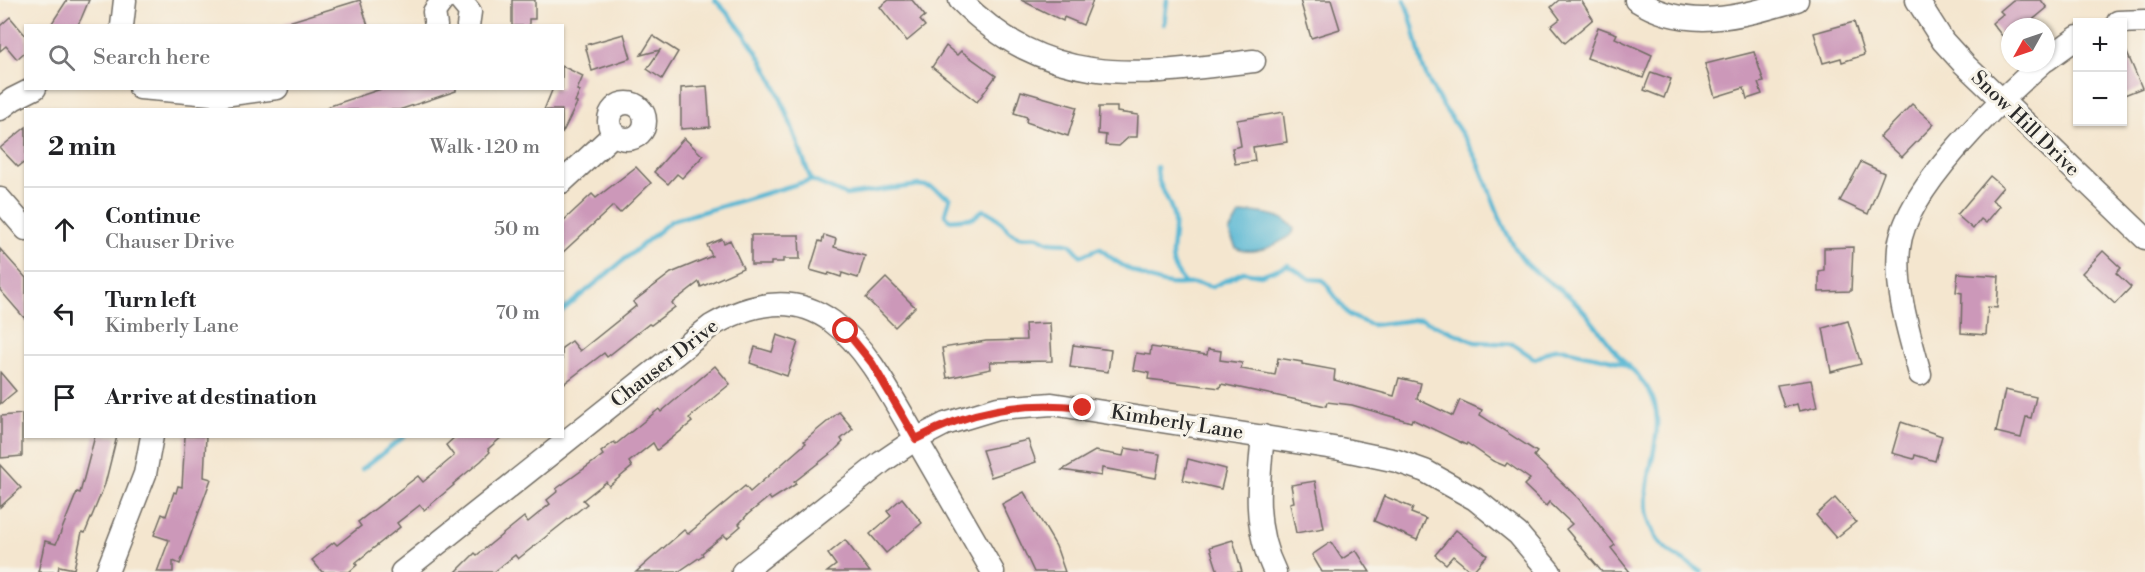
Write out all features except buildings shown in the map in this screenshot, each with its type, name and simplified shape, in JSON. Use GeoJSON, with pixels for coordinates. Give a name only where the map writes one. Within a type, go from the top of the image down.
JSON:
{"type":"FeatureCollection","features":[{"type":"Feature","properties":{"kind":"street"},"geometry":{"type":"LineString","coordinates":[[122,24],[125,0]]}},
{"type":"Feature","properties":{"kind":"street"},"geometry":{"type":"LineString","coordinates":[[436,24],[434,12],[443,0]]}},
{"type":"Feature","properties":{"kind":"street"},"geometry":{"type":"LineString","coordinates":[[460,0],[470,12],[468,24]]}},
{"type":"Feature","properties":{"kind":"street"},"geometry":{"type":"LineString","coordinates":[[960,0],[976,17],[1005,38],[1036,54],[1068,66],[1135,74],[1254,61]]}},
{"type":"Feature","properties":{"kind":"street"},"geometry":{"type":"LineString","coordinates":[[1636,0],[1661,12],[1689,19],[1714,21],[1736,18],[1797,0]]}},
{"type":"Feature","properties":{"kind":"street","name":"Snow Hill Drive"},"geometry":{"type":"LineString","coordinates":[[1917,0],[1943,41],[2002,102],[2145,238]]}},
{"type":"Feature","properties":{"kind":"street"},"geometry":{"type":"LineString","coordinates":[[2127,22],[2145,21]]}},
{"type":"Feature","properties":{"kind":"street"},"geometry":{"type":"LineString","coordinates":[[2055,54],[2073,41]]}},
{"type":"Feature","properties":{"kind":"street"},"geometry":{"type":"LineString","coordinates":[[1920,374],[1899,292],[1899,245],[1904,225],[1915,202],[1936,173],[2033,72]]}},
{"type":"Feature","properties":{"kind":"street"},"geometry":{"type":"LineString","coordinates":[[0,109],[31,90]]}},
{"type":"Feature","properties":{"kind":"street"},"geometry":{"type":"LineString","coordinates":[[164,90],[224,95],[262,90]]}},
{"type":"Feature","properties":{"kind":"street"},"geometry":{"type":"LineString","coordinates":[[564,180],[614,134]]}},
{"type":"Feature","properties":{"kind":"street"},"geometry":{"type":"LineString","coordinates":[[0,200],[24,227]]}},
{"type":"Feature","properties":{"kind":"street","name":"Chauser Drive"},"geometry":{"type":"LineString","coordinates":[[402,572],[711,326],[746,309],[785,305],[803,308],[826,317],[846,331],[872,363],[993,572]]}},
{"type":"Feature","properties":{"kind":"street","name":"Kimberly Lane"},"geometry":{"type":"LineString","coordinates":[[743,572],[874,468],[916,439],[945,424],[998,408],[1052,404],[1370,454],[1425,471],[1475,499],[1496,514],[1518,534],[1550,572]]}},
{"type":"Feature","properties":{"kind":"street"},"geometry":{"type":"LineString","coordinates":[[1263,436],[1257,511],[1262,538],[1275,572]]}},
{"type":"Feature","properties":{"kind":"street"},"geometry":{"type":"LineString","coordinates":[[107,572],[145,474],[152,438]]}},
{"type":"Feature","properties":{"kind":"water"},"geometry":{"type":"Polygon","coordinates":[[[1252,212],[1281,218],[1291,224],[1294,229],[1293,233],[1266,248],[1250,251],[1236,248],[1229,232],[1239,215],[1252,212]]]}},
{"type":"Feature","properties":{"kind":"waterway"},"geometry":{"type":"LineString","coordinates":[[715,0],[734,21],[763,63],[784,106],[811,180]]}},
{"type":"Feature","properties":{"kind":"waterway"},"geometry":{"type":"LineString","coordinates":[[1164,24],[1167,0]]}},
{"type":"Feature","properties":{"kind":"waterway"},"geometry":{"type":"LineString","coordinates":[[1404,0],[1429,82],[1477,160],[1504,226],[1517,251],[1532,269],[1576,303],[1628,366]]}},
{"type":"Feature","properties":{"kind":"waterway"},"geometry":{"type":"LineString","coordinates":[[1157,167],[1159,181],[1173,213],[1172,259],[1184,282]]}},
{"type":"Feature","properties":{"kind":"waterway"},"geometry":{"type":"LineString","coordinates":[[564,309],[671,221],[811,180],[846,195],[919,185],[931,187],[950,198],[945,214],[949,220],[973,218],[983,210],[993,214],[1016,235],[1039,237],[1049,242],[1068,243],[1081,256],[1100,248],[1132,271],[1152,280],[1170,284],[1196,284],[1212,287],[1243,272],[1261,275],[1288,265],[1310,279],[1323,280],[1349,315],[1372,325],[1421,319],[1475,342],[1513,344],[1535,359],[1554,349],[1565,349],[1615,361],[1632,369],[1643,382],[1653,400],[1657,420],[1646,500],[1649,520],[1661,544],[1701,572]]}},
{"type":"Feature","properties":{"kind":"waterway"},"geometry":{"type":"LineString","coordinates":[[362,469],[402,438]]}},
{"type":"Feature","properties":{"kind":"route"},"geometry":{"type":"LineString","coordinates":[[846,331],[872,363],[916,439],[945,424],[998,408],[1052,404],[1083,408]]}}]}
